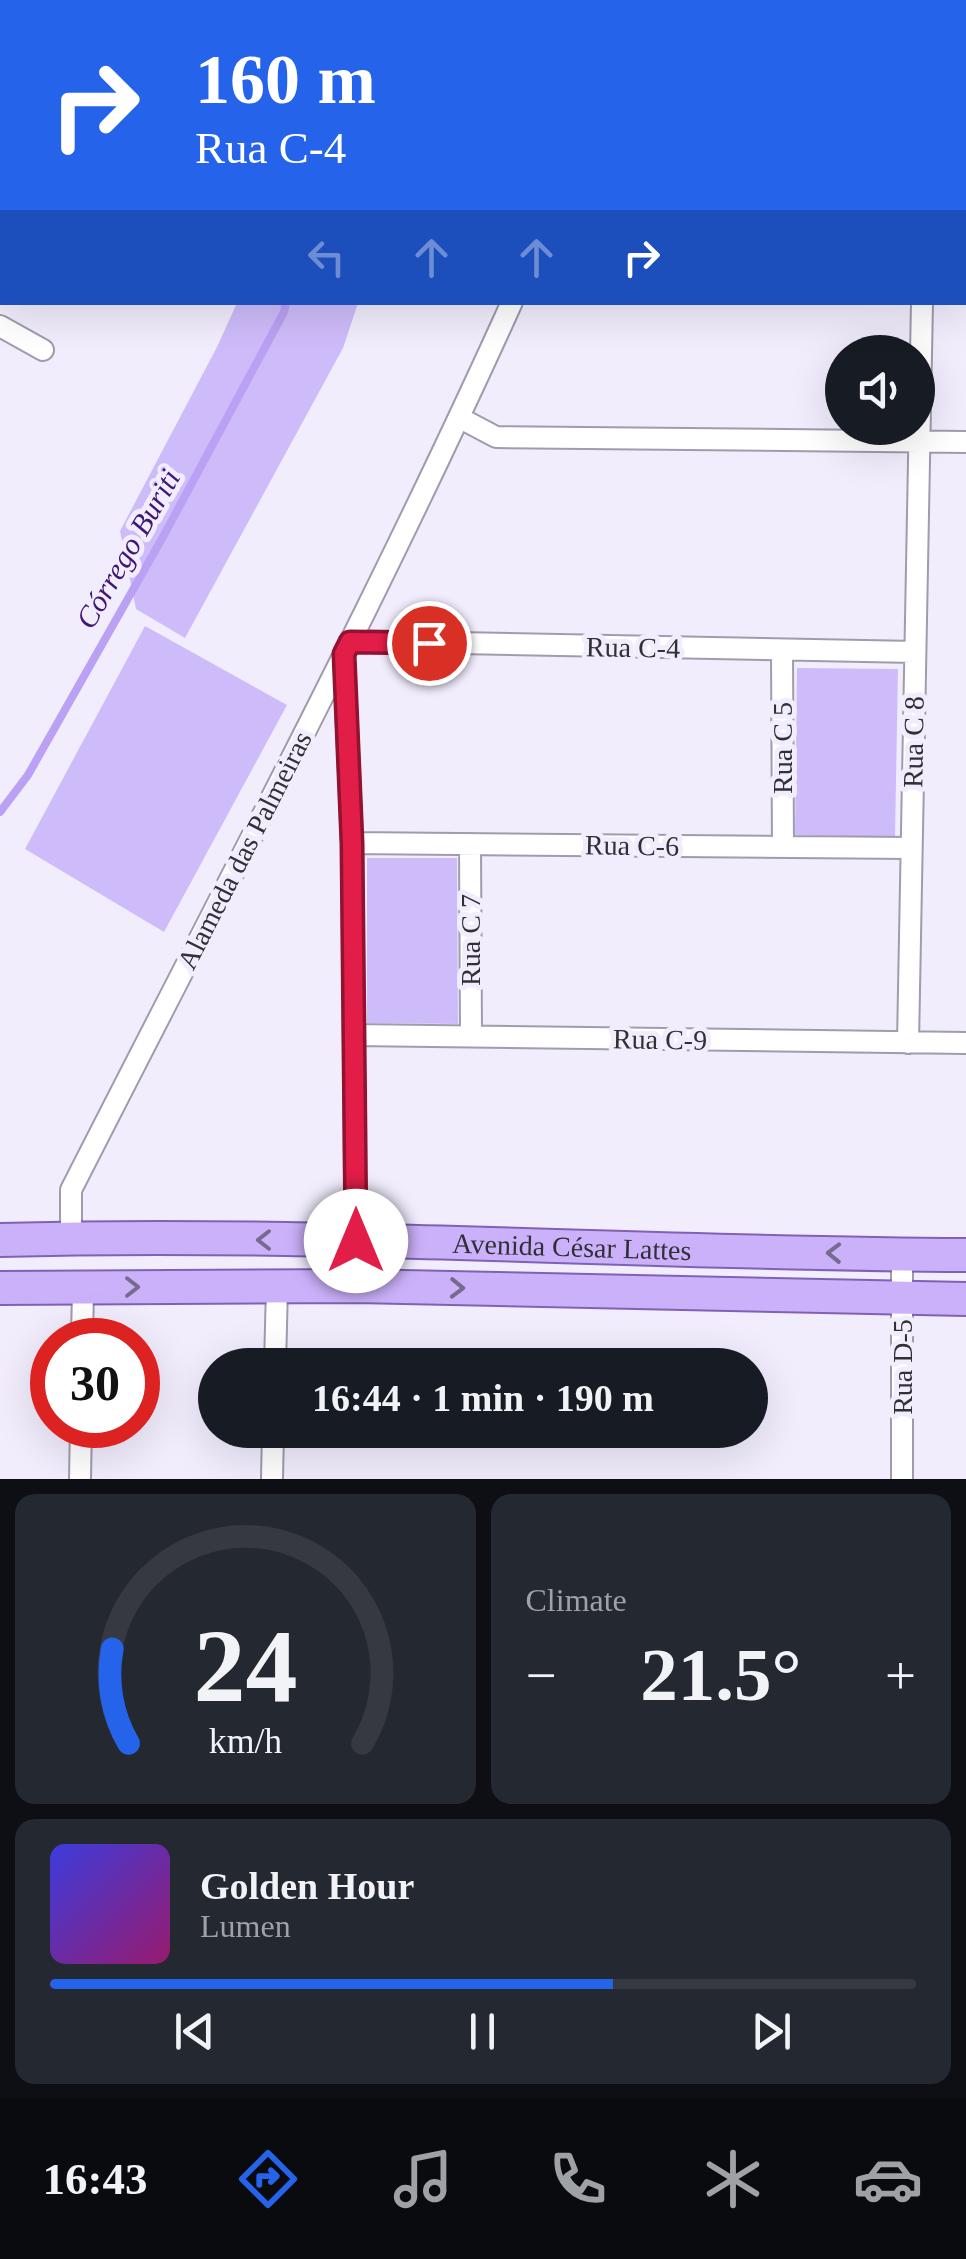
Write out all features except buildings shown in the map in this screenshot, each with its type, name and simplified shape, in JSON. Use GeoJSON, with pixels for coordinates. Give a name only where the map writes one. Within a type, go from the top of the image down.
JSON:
{"type":"FeatureCollection","features":[{"type":"Feature","properties":{"kind":"main road","name":"Avenida César Lattes"},"geometry":{"type":"LineString","coordinates":[[0,1240],[356,1241],[966,1255]]}},
{"type":"Feature","properties":{"kind":"main road","name":"Avenida César Lattes"},"geometry":{"type":"LineString","coordinates":[[0,1288],[356,1286],[966,1299]]}},
{"type":"Feature","properties":{"kind":"street","name":"Alameda das Palmeiras"},"geometry":{"type":"LineString","coordinates":[[71,1238],[71,1190],[347,648],[511,305]]}},
{"type":"Feature","properties":{"kind":"street","name":"Rua C 8"},"geometry":{"type":"LineString","coordinates":[[921,335],[922,305]]}},
{"type":"Feature","properties":{"kind":"street"},"geometry":{"type":"LineString","coordinates":[[0,326],[43,350]]}},
{"type":"Feature","properties":{"kind":"street"},"geometry":{"type":"LineString","coordinates":[[460,418],[496,436],[825,440]]}},
{"type":"Feature","properties":{"kind":"street"},"geometry":{"type":"LineString","coordinates":[[935,441],[966,442]]}},
{"type":"Feature","properties":{"kind":"street","name":"Rua C 8"},"geometry":{"type":"LineString","coordinates":[[908,1042],[919,445]]}},
{"type":"Feature","properties":{"kind":"street"},"geometry":{"type":"LineString","coordinates":[[347,648],[356,1286]]}},
{"type":"Feature","properties":{"kind":"street","name":"Rua C-4"},"geometry":{"type":"LineString","coordinates":[[347,648],[915,652]]}},
{"type":"Feature","properties":{"kind":"street","name":"Rua C 5"},"geometry":{"type":"LineString","coordinates":[[782,650],[783,847]]}},
{"type":"Feature","properties":{"kind":"street","name":"Rua C-6"},"geometry":{"type":"LineString","coordinates":[[352,843],[911,848]]}},
{"type":"Feature","properties":{"kind":"street","name":"Rua C 7"},"geometry":{"type":"LineString","coordinates":[[470,844],[471,1036]]}},
{"type":"Feature","properties":{"kind":"street","name":"Rua C-9"},"geometry":{"type":"LineString","coordinates":[[354,1035],[966,1043]]}},
{"type":"Feature","properties":{"kind":"street","name":"Rua D-5"},"geometry":{"type":"LineString","coordinates":[[902,1255],[902,1479]]}},
{"type":"Feature","properties":{"kind":"street"},"geometry":{"type":"LineString","coordinates":[[275,1348],[277,1287]]}},
{"type":"Feature","properties":{"kind":"street"},"geometry":{"type":"LineString","coordinates":[[82,1288],[82,1318]]}},
{"type":"Feature","properties":{"kind":"street"},"geometry":{"type":"LineString","coordinates":[[80,1479],[81,1448]]}},
{"type":"Feature","properties":{"kind":"street"},"geometry":{"type":"LineString","coordinates":[[272,1479],[273,1448]]}},
{"type":"Feature","properties":{"kind":"shaded area"},"geometry":{"type":"Polygon","coordinates":[[[236,305],[357,305],[343,348],[185,638],[136,609],[120,531],[236,305]]]}},
{"type":"Feature","properties":{"kind":"shaded area"},"geometry":{"type":"Polygon","coordinates":[[[145,626],[287,705],[164,932],[25,849],[145,626]]]}},
{"type":"Feature","properties":{"kind":"shaded area"},"geometry":{"type":"Polygon","coordinates":[[[797,668],[898,669],[895,837],[795,835],[797,668]]]}},
{"type":"Feature","properties":{"kind":"shaded area"},"geometry":{"type":"Polygon","coordinates":[[[367,858],[457,858],[458,1024],[367,1023],[367,858]]]}},
{"type":"Feature","properties":{"kind":"waterway","name":"Córrego Buriti"},"geometry":{"type":"LineString","coordinates":[[0,812],[28,775],[164,535],[285,305]]}},
{"type":"Feature","properties":{"kind":"route"},"geometry":{"type":"LineString","coordinates":[[356,1241],[352,843],[344,654],[350,642],[429,643]]}}]}
